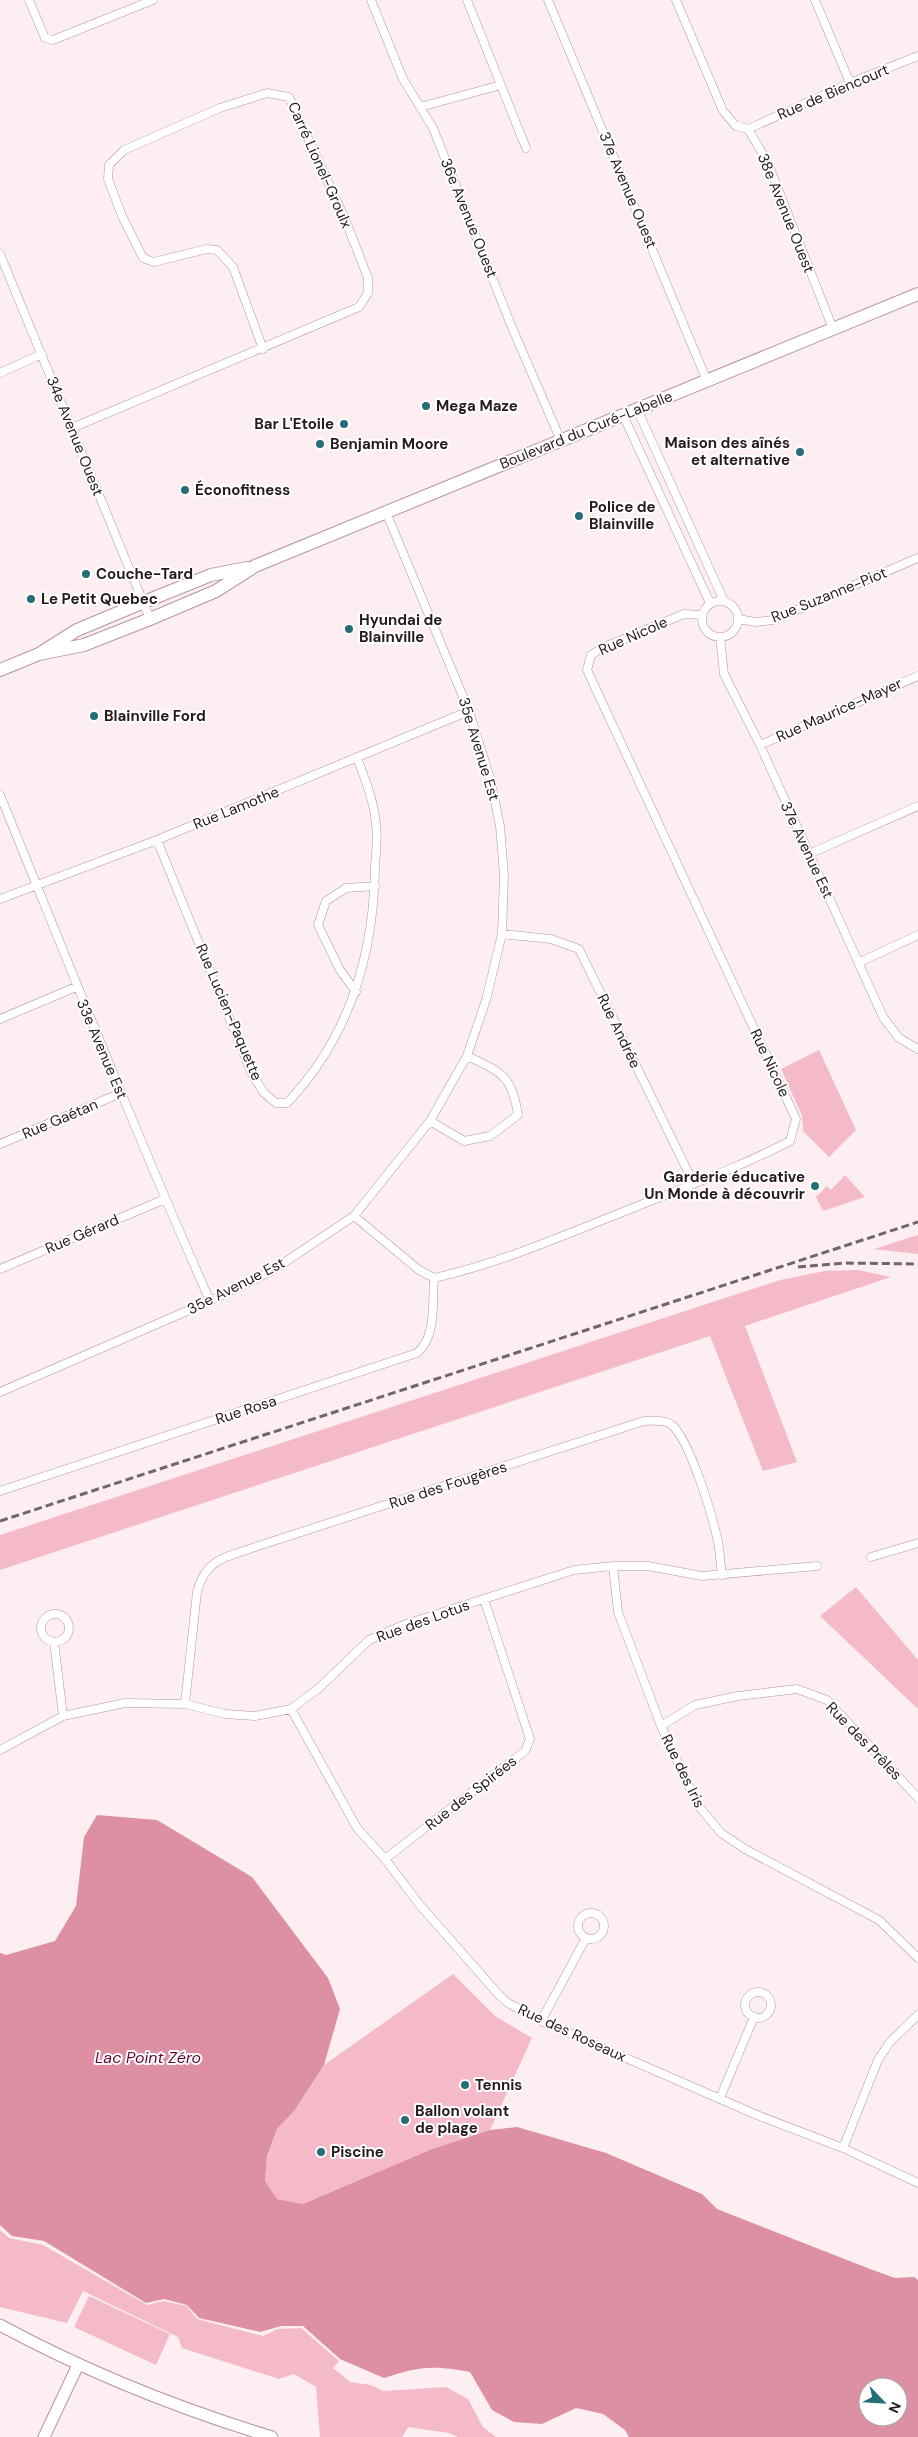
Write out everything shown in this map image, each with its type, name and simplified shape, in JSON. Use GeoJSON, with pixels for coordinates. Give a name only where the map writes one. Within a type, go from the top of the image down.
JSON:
{"type":"FeatureCollection","features":[{"type":"Feature","properties":{"kind":"main road","name":"Boulevard du Curé-Labelle"},"geometry":{"type":"LineString","coordinates":[[0,670],[39,654],[77,630],[144,602],[211,575],[254,566],[918,294]]}},
{"type":"Feature","properties":{"kind":"main road","name":"Boulevard du Curé-Labelle"},"geometry":{"type":"LineString","coordinates":[[39,654],[84,646],[150,619],[216,591],[254,566]]}},
{"type":"Feature","properties":{"kind":"street"},"geometry":{"type":"LineString","coordinates":[[28,0],[45,38],[53,40],[153,0]]}},
{"type":"Feature","properties":{"kind":"street","name":"36e Avenue Ouest"},"geometry":{"type":"LineString","coordinates":[[371,0],[403,79],[433,128],[511,325],[561,441]]}},
{"type":"Feature","properties":{"kind":"street"},"geometry":{"type":"LineString","coordinates":[[467,0],[526,148]]}},
{"type":"Feature","properties":{"kind":"street","name":"37e Avenue Ouest"},"geometry":{"type":"LineString","coordinates":[[548,0],[707,381]]}},
{"type":"Feature","properties":{"kind":"street","name":"38e Avenue Ouest"},"geometry":{"type":"LineString","coordinates":[[676,0],[722,111],[736,126],[748,129],[767,161],[833,329]]}},
{"type":"Feature","properties":{"kind":"street"},"geometry":{"type":"LineString","coordinates":[[815,0],[850,83]]}},
{"type":"Feature","properties":{"kind":"street","name":"Rue de Biencourt"},"geometry":{"type":"LineString","coordinates":[[748,129],[850,83],[918,56]]}},
{"type":"Feature","properties":{"kind":"street"},"geometry":{"type":"LineString","coordinates":[[420,107],[501,85]]}},
{"type":"Feature","properties":{"kind":"street","name":"Carré Lionel-Groulx"},"geometry":{"type":"LineString","coordinates":[[72,428],[263,349],[359,307],[368,293],[368,278],[345,219],[289,97],[267,93],[220,108],[124,150],[109,166],[108,179],[122,216],[142,258],[154,262],[207,249],[217,250],[233,267],[263,349]]}},
{"type":"Feature","properties":{"kind":"street","name":"34e Avenue Ouest"},"geometry":{"type":"LineString","coordinates":[[0,254],[150,619]]}},
{"type":"Feature","properties":{"kind":"street"},"geometry":{"type":"LineString","coordinates":[[0,373],[42,354]]}},
{"type":"Feature","properties":{"kind":"street"},"geometry":{"type":"LineString","coordinates":[[637,409],[724,601],[736,611],[738,618],[732,632],[720,637],[707,631],[702,623],[702,616],[710,603]]}},
{"type":"Feature","properties":{"kind":"street"},"geometry":{"type":"LineString","coordinates":[[623,415],[710,603]]}},
{"type":"Feature","properties":{"kind":"street","name":"35e Avenue Est"},"geometry":{"type":"LineString","coordinates":[[0,1392],[210,1301],[270,1272],[354,1216],[430,1121],[467,1056],[486,1000],[502,934],[504,875],[500,826],[490,778],[469,711],[386,512]]}},
{"type":"Feature","properties":{"kind":"street"},"geometry":{"type":"LineString","coordinates":[[674,527],[687,521]]}},
{"type":"Feature","properties":{"kind":"street","name":"Rue Suzanne-Piot"},"geometry":{"type":"LineString","coordinates":[[738,618],[756,622],[773,620],[918,558]]}},
{"type":"Feature","properties":{"kind":"street"},"geometry":{"type":"LineString","coordinates":[[710,603],[724,601]]}},
{"type":"Feature","properties":{"kind":"street","name":"Rue Nicole"},"geometry":{"type":"LineString","coordinates":[[434,1278],[470,1270],[524,1251],[694,1184],[790,1141],[796,1119],[587,670],[591,655],[602,648],[684,614],[702,616]]}},
{"type":"Feature","properties":{"kind":"street","name":"37e Avenue Est"},"geometry":{"type":"LineString","coordinates":[[720,637],[724,674],[760,745],[883,1016],[900,1038],[918,1049]]}},
{"type":"Feature","properties":{"kind":"street","name":"Rue Maurice-Mayer"},"geometry":{"type":"LineString","coordinates":[[760,745],[918,676]]}},
{"type":"Feature","properties":{"kind":"street","name":"Rue Lamothe"},"geometry":{"type":"LineString","coordinates":[[0,899],[157,840],[469,711]]}},
{"type":"Feature","properties":{"kind":"street","name":"Rue Lucien-Paquette"},"geometry":{"type":"LineString","coordinates":[[157,840],[252,1074],[264,1093],[276,1103],[287,1103],[334,1041],[356,992],[371,933],[375,886],[376,824],[369,790],[358,758]]}},
{"type":"Feature","properties":{"kind":"street","name":"33e Avenue Est"},"geometry":{"type":"LineString","coordinates":[[0,795],[76,987],[210,1301]]}},
{"type":"Feature","properties":{"kind":"street"},"geometry":{"type":"LineString","coordinates":[[809,854],[918,806]]}},
{"type":"Feature","properties":{"kind":"street"},"geometry":{"type":"LineString","coordinates":[[356,992],[340,970],[318,925],[326,901],[346,888],[375,886]]}},
{"type":"Feature","properties":{"kind":"street","name":"Rue Andrée"},"geometry":{"type":"LineString","coordinates":[[502,934],[551,939],[579,949],[694,1184]]}},
{"type":"Feature","properties":{"kind":"street"},"geometry":{"type":"LineString","coordinates":[[860,962],[918,935]]}},
{"type":"Feature","properties":{"kind":"street"},"geometry":{"type":"LineString","coordinates":[[0,1019],[76,987]]}},
{"type":"Feature","properties":{"kind":"street"},"geometry":{"type":"LineString","coordinates":[[430,1121],[464,1141],[490,1136],[518,1115],[515,1093],[500,1072],[467,1056]]}},
{"type":"Feature","properties":{"kind":"street","name":"Rue Gaétan"},"geometry":{"type":"LineString","coordinates":[[0,1144],[121,1094]]}},
{"type":"Feature","properties":{"kind":"street","name":"Rue Gérard"},"geometry":{"type":"LineString","coordinates":[[0,1269],[165,1199]]}},
{"type":"Feature","properties":{"kind":"street"},"geometry":{"type":"LineString","coordinates":[[354,1216],[419,1270],[434,1278]]}},
{"type":"Feature","properties":{"kind":"street","name":"Rue Rosa"},"geometry":{"type":"LineString","coordinates":[[0,1491],[417,1353],[425,1346],[430,1334],[434,1278]]}},
{"type":"Feature","properties":{"kind":"street","name":"Rue des Fougères"},"geometry":{"type":"LineString","coordinates":[[185,1704],[197,1592],[201,1576],[210,1566],[268,1543],[644,1421],[660,1420],[672,1424],[680,1436],[689,1454],[716,1534],[722,1575]]}},
{"type":"Feature","properties":{"kind":"street"},"geometry":{"type":"LineString","coordinates":[[871,1557],[918,1542]]}},
{"type":"Feature","properties":{"kind":"street","name":"Rue des Lotus"},"geometry":{"type":"LineString","coordinates":[[0,1750],[62,1716],[125,1703],[185,1704],[225,1714],[255,1716],[291,1709],[319,1688],[370,1640],[406,1624],[574,1570],[613,1566],[648,1566],[702,1576],[817,1566]]}},
{"type":"Feature","properties":{"kind":"street","name":"Rue des Iris"},"geometry":{"type":"LineString","coordinates":[[613,1566],[618,1612],[661,1726],[697,1804],[721,1833],[745,1849],[879,1920],[918,1958]]}},
{"type":"Feature","properties":{"kind":"street","name":"Rue des Spirées"},"geometry":{"type":"LineString","coordinates":[[385,1859],[525,1751],[530,1739],[484,1599]]}},
{"type":"Feature","properties":{"kind":"street"},"geometry":{"type":"LineString","coordinates":[[54,1642],[62,1716]]}},
{"type":"Feature","properties":{"kind":"street","name":"Rue des Prêles"},"geometry":{"type":"LineString","coordinates":[[661,1726],[695,1705],[738,1696],[797,1689],[827,1700],[918,1798]]}},
{"type":"Feature","properties":{"kind":"street","name":"Rue des Roseaux"},"geometry":{"type":"LineString","coordinates":[[291,1709],[357,1828],[385,1859],[419,1904],[508,2003],[541,2021],[720,2098],[843,2148],[918,2182]]}},
{"type":"Feature","properties":{"kind":"street"},"geometry":{"type":"LineString","coordinates":[[541,2021],[586,1938]]}},
{"type":"Feature","properties":{"kind":"street"},"geometry":{"type":"LineString","coordinates":[[843,2148],[878,2060],[890,2042],[918,2015]]}},
{"type":"Feature","properties":{"kind":"street"},"geometry":{"type":"LineString","coordinates":[[720,2098],[754,2017]]}},
{"type":"Feature","properties":{"kind":"street"},"geometry":{"type":"LineString","coordinates":[[0,2326],[78,2365],[185,2409],[272,2437]]}},
{"type":"Feature","properties":{"kind":"street"},"geometry":{"type":"LineString","coordinates":[[44,2437],[78,2365]]}},
{"type":"Feature","properties":{"kind":"shaded area"},"geometry":{"type":"Polygon","coordinates":[[[819,1050],[856,1130],[829,1157],[803,1131],[802,1116],[781,1069],[819,1050]]]}},
{"type":"Feature","properties":{"kind":"shaded area"},"geometry":{"type":"Polygon","coordinates":[[[845,1175],[865,1197],[823,1211],[816,1197],[827,1186],[831,1190],[845,1175]]]}},
{"type":"Feature","properties":{"kind":"shaded area"},"geometry":{"type":"Polygon","coordinates":[[[918,1235],[918,1254],[874,1249],[918,1235]]]}},
{"type":"Feature","properties":{"kind":"shaded area"},"geometry":{"type":"Polygon","coordinates":[[[858,1270],[891,1277],[745,1326],[797,1462],[763,1471],[710,1336],[0,1570],[0,1535],[780,1280],[825,1271],[858,1270]]]}},
{"type":"Feature","properties":{"kind":"shaded area"},"geometry":{"type":"Polygon","coordinates":[[[856,1587],[918,1660],[918,1709],[820,1616],[856,1587]]]}},
{"type":"Feature","properties":{"kind":"shaded area"},"geometry":{"type":"Polygon","coordinates":[[[453,1974],[495,2016],[532,2038],[490,2130],[432,2149],[303,2204],[277,2199],[265,2181],[267,2159],[277,2129],[294,2111],[324,2065],[453,1974]]]}},
{"type":"Feature","properties":{"kind":"shaded area"},"geometry":{"type":"Polygon","coordinates":[[[0,2230],[9,2238],[43,2245],[147,2305],[163,2301],[187,2306],[197,2319],[263,2336],[278,2329],[301,2328],[339,2361],[333,2368],[350,2382],[371,2385],[383,2391],[446,2387],[468,2399],[483,2427],[496,2437],[458,2437],[449,2433],[408,2427],[402,2437],[320,2437],[316,2387],[294,2374],[279,2379],[182,2348],[178,2337],[83,2291],[67,2323],[0,2307],[0,2230]]]}},
{"type":"Feature","properties":{"kind":"shaded area"},"geometry":{"type":"Polygon","coordinates":[[[89,2296],[170,2334],[156,2365],[74,2327],[89,2296]]]}},
{"type":"Feature","properties":{"kind":"water","name":"Lac Point Zéro"},"geometry":{"type":"Polygon","coordinates":[[[97,1815],[157,1820],[252,1877],[328,1978],[340,2009],[324,2065],[294,2111],[277,2129],[267,2157],[265,2181],[277,2199],[303,2204],[432,2149],[490,2130],[517,2127],[606,2153],[702,2194],[717,2209],[895,2278],[914,2277],[918,2280],[918,2437],[629,2437],[625,2430],[603,2414],[576,2408],[542,2424],[514,2422],[492,2410],[470,2372],[447,2368],[427,2368],[407,2371],[384,2378],[340,2359],[303,2326],[281,2326],[260,2332],[199,2318],[187,2305],[164,2299],[146,2303],[44,2241],[12,2236],[0,2225],[0,1953],[6,1955],[55,1941],[76,1906],[84,1837],[97,1815]]]}},
{"type":"Feature","properties":{"kind":"railway"},"geometry":{"type":"LineString","coordinates":[[0,1521],[918,1222]]}},
{"type":"Feature","properties":{"kind":"railway"},"geometry":{"type":"LineString","coordinates":[[798,1267],[844,1263],[918,1264]]}},
{"type":"Feature","properties":{"kind":"place","name":"Mega Maze"},"geometry":{"type":"Point","coordinates":[426,406]}},
{"type":"Feature","properties":{"kind":"place","name":"Bar L'Etoile"},"geometry":{"type":"Point","coordinates":[344,424]}},
{"type":"Feature","properties":{"kind":"place","name":"Benjamin Moore"},"geometry":{"type":"Point","coordinates":[320,444]}},
{"type":"Feature","properties":{"kind":"place","name":"Maison des aînés et alternative"},"geometry":{"type":"Point","coordinates":[800,452]}},
{"type":"Feature","properties":{"kind":"place","name":"Éconofitness"},"geometry":{"type":"Point","coordinates":[185,490]}},
{"type":"Feature","properties":{"kind":"place","name":"Police de Blainville"},"geometry":{"type":"Point","coordinates":[579,516]}},
{"type":"Feature","properties":{"kind":"place","name":"Couche-Tard"},"geometry":{"type":"Point","coordinates":[86,574]}},
{"type":"Feature","properties":{"kind":"place","name":"Le Petit Quebec"},"geometry":{"type":"Point","coordinates":[31,599]}},
{"type":"Feature","properties":{"kind":"place","name":"Hyundai de Blainville"},"geometry":{"type":"Point","coordinates":[349,629]}},
{"type":"Feature","properties":{"kind":"place","name":"Blainville Ford"},"geometry":{"type":"Point","coordinates":[94,716]}},
{"type":"Feature","properties":{"kind":"place","name":"Garderie éducative Un Monde à découvrir"},"geometry":{"type":"Point","coordinates":[815,1186]}},
{"type":"Feature","properties":{"kind":"place","name":"Tennis"},"geometry":{"type":"Point","coordinates":[465,2085]}},
{"type":"Feature","properties":{"kind":"place","name":"Ballon volant de plage"},"geometry":{"type":"Point","coordinates":[405,2120]}},
{"type":"Feature","properties":{"kind":"place","name":"Piscine"},"geometry":{"type":"Point","coordinates":[321,2152]}}]}
